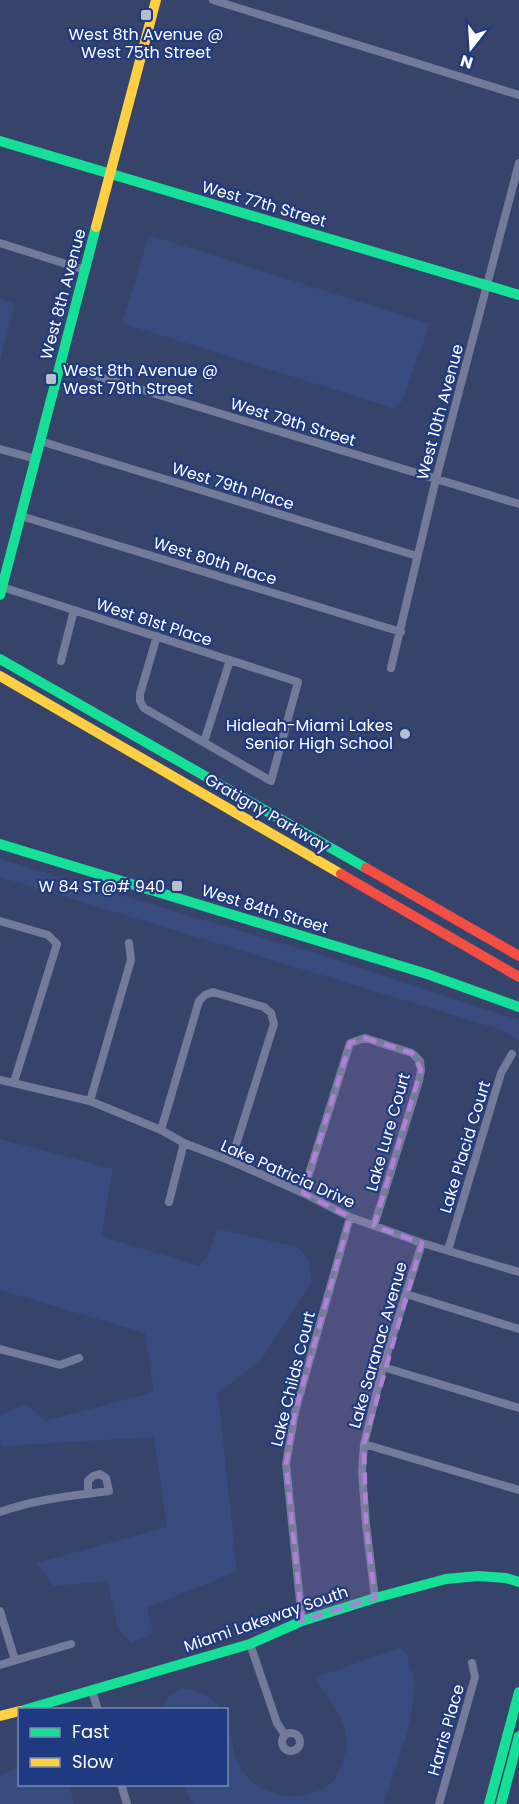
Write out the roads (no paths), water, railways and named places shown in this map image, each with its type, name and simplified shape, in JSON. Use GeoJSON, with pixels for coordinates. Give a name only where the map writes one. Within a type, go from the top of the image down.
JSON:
{"type":"FeatureCollection","features":[{"type":"Feature","properties":{"kind":"main road","name":"West 8th Avenue"},"geometry":{"type":"LineString","coordinates":[[1,591],[5,553],[21,516],[156,0]]}},
{"type":"Feature","properties":{"kind":"main road","name":"West 77th Street"},"geometry":{"type":"LineString","coordinates":[[0,141],[519,295]]}},
{"type":"Feature","properties":{"kind":"main road","name":"Gratigny Parkway"},"geometry":{"type":"LineString","coordinates":[[0,659],[519,956]]}},
{"type":"Feature","properties":{"kind":"main road","name":"Gratigny Parkway"},"geometry":{"type":"LineString","coordinates":[[0,676],[519,977]]}},
{"type":"Feature","properties":{"kind":"main road","name":"West 84th Street"},"geometry":{"type":"LineString","coordinates":[[0,844],[427,974],[519,1007]]}},
{"type":"Feature","properties":{"kind":"main road","name":"Miami Lakeway South"},"geometry":{"type":"LineString","coordinates":[[31,1708],[250,1644],[302,1621],[446,1579],[478,1575],[519,1582]]}},
{"type":"Feature","properties":{"kind":"main road"},"geometry":{"type":"LineString","coordinates":[[489,1804],[519,1692]]}},
{"type":"Feature","properties":{"kind":"main road"},"geometry":{"type":"LineString","coordinates":[[0,1716],[18,1712]]}},
{"type":"Feature","properties":{"kind":"main road"},"geometry":{"type":"LineString","coordinates":[[501,1804],[519,1736]]}},
{"type":"Feature","properties":{"kind":"street"},"geometry":{"type":"LineString","coordinates":[[213,0],[519,95]]}},
{"type":"Feature","properties":{"kind":"street","name":"West 10th Avenue"},"geometry":{"type":"LineString","coordinates":[[391,668],[436,479],[487,285],[515,196],[519,163]]}},
{"type":"Feature","properties":{"kind":"street"},"geometry":{"type":"LineString","coordinates":[[0,243],[85,270]]}},
{"type":"Feature","properties":{"kind":"street","name":"West 79th Street"},"geometry":{"type":"LineString","coordinates":[[60,365],[519,504]]}},
{"type":"Feature","properties":{"kind":"street","name":"West 79th Place"},"geometry":{"type":"LineString","coordinates":[[40,441],[417,556]]}},
{"type":"Feature","properties":{"kind":"street"},"geometry":{"type":"LineString","coordinates":[[0,449],[36,459]]}},
{"type":"Feature","properties":{"kind":"street","name":"West 80th Place"},"geometry":{"type":"LineString","coordinates":[[21,516],[400,632]]}},
{"type":"Feature","properties":{"kind":"street","name":"West 81st Place"},"geometry":{"type":"LineString","coordinates":[[1,591],[74,610],[298,682],[271,781],[204,742]]}},
{"type":"Feature","properties":{"kind":"street"},"geometry":{"type":"LineString","coordinates":[[61,661],[74,610]]}},
{"type":"Feature","properties":{"kind":"street"},"geometry":{"type":"LineString","coordinates":[[157,636],[140,701],[144,708],[204,742],[230,660]]}},
{"type":"Feature","properties":{"kind":"street"},"geometry":{"type":"LineString","coordinates":[[0,921],[48,935],[57,944],[14,1082]]}},
{"type":"Feature","properties":{"kind":"street"},"geometry":{"type":"LineString","coordinates":[[90,1101],[130,960],[129,942]]}},
{"type":"Feature","properties":{"kind":"street"},"geometry":{"type":"LineString","coordinates":[[161,1130],[199,1001],[206,994],[213,992],[264,1007],[271,1013],[274,1024],[231,1161]]}},
{"type":"Feature","properties":{"kind":"street","name":"Lake Lure Court"},"geometry":{"type":"LineString","coordinates":[[303,1193],[351,1043],[365,1038],[412,1053],[420,1061],[419,1081],[374,1226]]}},
{"type":"Feature","properties":{"kind":"street","name":"Lake Placid Court"},"geometry":{"type":"LineString","coordinates":[[448,1250],[501,1073],[512,1054]]}},
{"type":"Feature","properties":{"kind":"street","name":"Lake Patricia Drive"},"geometry":{"type":"LineString","coordinates":[[0,1080],[90,1101],[303,1193],[350,1217],[422,1243],[519,1272]]}},
{"type":"Feature","properties":{"kind":"street"},"geometry":{"type":"LineString","coordinates":[[169,1202],[184,1143]]}},
{"type":"Feature","properties":{"kind":"street","name":"Lake Childs Court"},"geometry":{"type":"LineString","coordinates":[[302,1621],[286,1464],[295,1412],[350,1217]]}},
{"type":"Feature","properties":{"kind":"street","name":"Lake Saranac Avenue"},"geometry":{"type":"LineString","coordinates":[[375,1598],[362,1472],[364,1444],[382,1367],[422,1243]]}},
{"type":"Feature","properties":{"kind":"street"},"geometry":{"type":"LineString","coordinates":[[406,1294],[519,1329]]}},
{"type":"Feature","properties":{"kind":"street"},"geometry":{"type":"LineString","coordinates":[[0,1348],[60,1365],[79,1359]]}},
{"type":"Feature","properties":{"kind":"street"},"geometry":{"type":"LineString","coordinates":[[382,1367],[519,1408]]}},
{"type":"Feature","properties":{"kind":"street"},"geometry":{"type":"LineString","coordinates":[[364,1444],[519,1490]]}},
{"type":"Feature","properties":{"kind":"street"},"geometry":{"type":"LineString","coordinates":[[0,1512],[20,1505],[109,1491],[106,1478],[100,1474],[93,1476],[88,1481],[88,1494]]}},
{"type":"Feature","properties":{"kind":"street"},"geometry":{"type":"LineString","coordinates":[[0,1611],[15,1660]]}},
{"type":"Feature","properties":{"kind":"street"},"geometry":{"type":"LineString","coordinates":[[0,1665],[71,1644]]}},
{"type":"Feature","properties":{"kind":"street"},"geometry":{"type":"LineString","coordinates":[[250,1644],[278,1723],[285,1735]]}},
{"type":"Feature","properties":{"kind":"street","name":"Harris Place"},"geometry":{"type":"LineString","coordinates":[[439,1804],[475,1677],[471,1663]]}},
{"type":"Feature","properties":{"kind":"street"},"geometry":{"type":"LineString","coordinates":[[92,1691],[97,1708]]}},
{"type":"Feature","properties":{"kind":"street"},"geometry":{"type":"LineString","coordinates":[[121,1786],[127,1804]]}},
{"type":"Feature","properties":{"kind":"water"},"geometry":{"type":"Polygon","coordinates":[[[149,235],[430,324],[402,401],[393,408],[122,323],[149,235]]]}},
{"type":"Feature","properties":{"kind":"water"},"geometry":{"type":"Polygon","coordinates":[[[0,299],[15,304],[0,362],[0,299]]]}},
{"type":"Feature","properties":{"kind":"water"},"geometry":{"type":"Polygon","coordinates":[[[0,859],[311,952],[519,1020],[519,1040],[502,1030],[0,877],[0,859]]]}},
{"type":"Feature","properties":{"kind":"water"},"geometry":{"type":"Polygon","coordinates":[[[0,1139],[113,1169],[101,1236],[199,1266],[208,1256],[217,1229],[297,1247],[309,1260],[311,1282],[261,1360],[218,1393],[237,1572],[147,1607],[153,1633],[132,1643],[118,1629],[107,1581],[53,1586],[37,1563],[167,1527],[154,1437],[2,1446],[0,1415],[26,1404],[45,1421],[154,1392],[145,1333],[0,1290],[0,1139]]]}},
{"type":"Feature","properties":{"kind":"water"},"geometry":{"type":"Polygon","coordinates":[[[400,1648],[408,1658],[414,1681],[412,1711],[384,1804],[193,1804],[184,1786],[228,1786],[228,1725],[240,1767],[252,1782],[286,1796],[310,1794],[331,1783],[338,1772],[347,1746],[341,1719],[316,1680],[320,1676],[400,1648]]]}},
{"type":"Feature","properties":{"kind":"water"},"geometry":{"type":"Polygon","coordinates":[[[180,1689],[193,1690],[212,1700],[220,1708],[164,1708],[167,1698],[180,1689]]]}},
{"type":"Feature","properties":{"kind":"water"},"geometry":{"type":"Polygon","coordinates":[[[18,1767],[18,1786],[69,1786],[74,1804],[0,1804],[0,1775],[18,1767]]]}},
{"type":"Feature","properties":{"kind":"place","name":"West 8th Avenue @ West 75th Street"},"geometry":{"type":"Point","coordinates":[146,15]}},
{"type":"Feature","properties":{"kind":"place","name":"West 8th Avenue @ West 79th Street"},"geometry":{"type":"Point","coordinates":[51,379]}},
{"type":"Feature","properties":{"kind":"place","name":"Hialeah-Miami Lakes Senior High School"},"geometry":{"type":"Point","coordinates":[405,734]}},
{"type":"Feature","properties":{"kind":"place","name":"W 84 ST@# 940"},"geometry":{"type":"Point","coordinates":[177,886]}}]}
